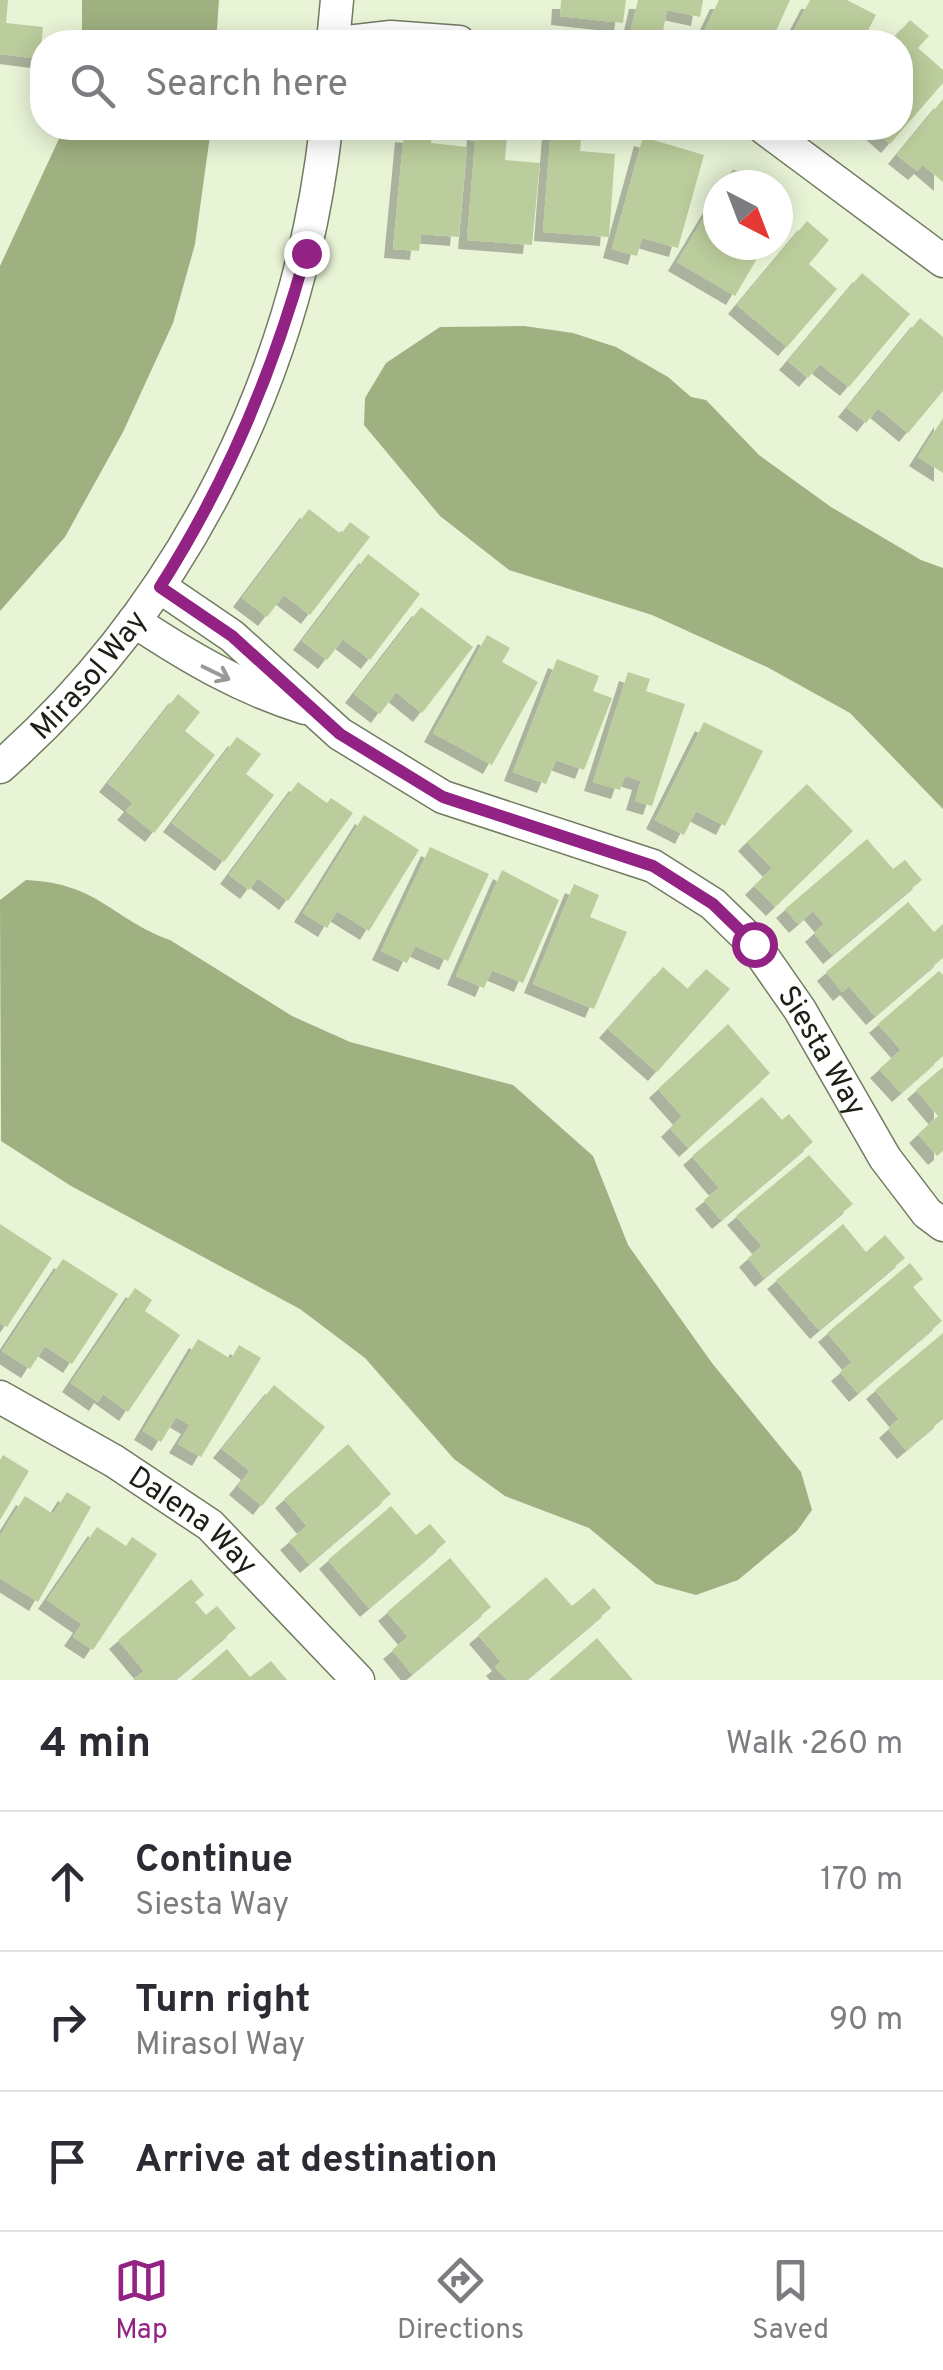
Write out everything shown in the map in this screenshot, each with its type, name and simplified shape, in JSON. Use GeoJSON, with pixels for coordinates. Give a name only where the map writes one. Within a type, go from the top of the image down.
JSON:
{"type":"FeatureCollection","features":[{"type":"Feature","properties":{"kind":"street"},"geometry":{"type":"LineString","coordinates":[[334,30],[336,0]]}},
{"type":"Feature","properties":{"kind":"street","name":"Mirasol Way"},"geometry":{"type":"LineString","coordinates":[[0,767],[88,679],[134,621],[160,587],[223,479],[259,401],[306,253],[324,140]]}},
{"type":"Feature","properties":{"kind":"street"},"geometry":{"type":"LineString","coordinates":[[780,140],[943,261]]}},
{"type":"Feature","properties":{"kind":"street","name":"Siesta Way"},"geometry":{"type":"LineString","coordinates":[[160,587],[232,636],[340,734],[443,797],[653,866],[713,904],[754,944],[800,1010],[885,1158],[927,1212],[943,1226]]}},
{"type":"Feature","properties":{"kind":"street","name":"Siesta Way"},"geometry":{"type":"LineString","coordinates":[[134,621],[205,668],[258,693],[314,711]]}},
{"type":"Feature","properties":{"kind":"street","name":"Dalena Way"},"geometry":{"type":"LineString","coordinates":[[0,1397],[114,1461],[210,1525],[358,1680]]}},
{"type":"Feature","properties":{"kind":"shaded area"},"geometry":{"type":"Polygon","coordinates":[[[82,0],[219,0],[217,30],[82,30],[82,0]]]}},
{"type":"Feature","properties":{"kind":"shaded area"},"geometry":{"type":"Polygon","coordinates":[[[58,140],[209,140],[195,244],[173,323],[123,432],[65,537],[0,611],[0,266],[58,140]]]}},
{"type":"Feature","properties":{"kind":"shaded area"},"geometry":{"type":"Polygon","coordinates":[[[524,326],[573,333],[616,347],[668,377],[691,397],[706,400],[759,455],[831,507],[921,560],[943,568],[943,809],[850,713],[767,667],[652,615],[509,570],[440,516],[364,425],[365,398],[386,363],[440,327],[524,326]]]}},
{"type":"Feature","properties":{"kind":"shaded area"},"geometry":{"type":"Polygon","coordinates":[[[26,880],[88,895],[170,940],[292,1016],[350,1042],[513,1085],[593,1156],[628,1245],[712,1363],[801,1472],[812,1510],[797,1531],[738,1580],[696,1595],[656,1584],[589,1528],[505,1496],[454,1459],[365,1358],[300,1309],[71,1186],[1,1141],[0,900],[26,880]]]}},
{"type":"Feature","properties":{"kind":"building"},"geometry":{"type":"Polygon","coordinates":[[[0,0],[8,0],[6,23],[43,30],[30,30],[30,58],[0,54],[0,0]]]}},
{"type":"Feature","properties":{"kind":"building"},"geometry":{"type":"Polygon","coordinates":[[[561,0],[626,0],[623,23],[560,16],[561,0]]]}},
{"type":"Feature","properties":{"kind":"building"},"geometry":{"type":"Polygon","coordinates":[[[638,0],[703,0],[700,17],[667,10],[663,30],[631,30],[638,0]]]}},
{"type":"Feature","properties":{"kind":"building"},"geometry":{"type":"Polygon","coordinates":[[[719,0],[790,0],[776,30],[705,30],[719,0]]]}},
{"type":"Feature","properties":{"kind":"building"},"geometry":{"type":"Polygon","coordinates":[[[810,0],[847,0],[876,15],[868,30],[794,30],[810,0]]]}},
{"type":"Feature","properties":{"kind":"building"},"geometry":{"type":"Polygon","coordinates":[[[910,20],[929,36],[918,48],[943,70],[943,83],[913,118],[913,30],[901,30],[910,20]]]}},
{"type":"Feature","properties":{"kind":"building"},"geometry":{"type":"Polygon","coordinates":[[[943,99],[943,182],[923,165],[917,171],[897,155],[943,99]]]}},
{"type":"Feature","properties":{"kind":"building"},"geometry":{"type":"Polygon","coordinates":[[[403,140],[431,140],[431,143],[467,147],[459,237],[421,234],[419,251],[393,249],[403,140]]]}},
{"type":"Feature","properties":{"kind":"building"},"geometry":{"type":"Polygon","coordinates":[[[475,140],[507,140],[505,160],[540,163],[532,245],[467,240],[475,140]]]}},
{"type":"Feature","properties":{"kind":"building"},"geometry":{"type":"Polygon","coordinates":[[[550,140],[581,140],[580,151],[615,154],[609,237],[543,232],[550,140]]]}},
{"type":"Feature","properties":{"kind":"building"},"geometry":{"type":"Polygon","coordinates":[[[642,140],[704,155],[678,248],[642,238],[637,256],[612,249],[642,140]]]}},
{"type":"Feature","properties":{"kind":"building"},"geometry":{"type":"Polygon","coordinates":[[[703,219],[703,260],[756,260],[735,296],[677,262],[703,219]]]}},
{"type":"Feature","properties":{"kind":"building"},"geometry":{"type":"Polygon","coordinates":[[[807,221],[829,240],[809,264],[837,289],[787,347],[737,305],[774,260],[793,260],[793,238],[807,221]]]}},
{"type":"Feature","properties":{"kind":"building"},"geometry":{"type":"Polygon","coordinates":[[[862,273],[910,314],[849,387],[820,364],[808,378],[788,361],[862,273]]]}},
{"type":"Feature","properties":{"kind":"building"},"geometry":{"type":"Polygon","coordinates":[[[920,318],[943,337],[943,391],[908,433],[878,408],[866,423],[847,408],[920,318]]]}},
{"type":"Feature","properties":{"kind":"building"},"geometry":{"type":"Polygon","coordinates":[[[943,418],[943,473],[918,457],[943,418]]]}},
{"type":"Feature","properties":{"kind":"building"},"geometry":{"type":"Polygon","coordinates":[[[309,509],[341,534],[350,522],[370,537],[310,615],[284,595],[267,617],[242,598],[309,509]]]}},
{"type":"Feature","properties":{"kind":"building"},"geometry":{"type":"Polygon","coordinates":[[[368,554],[420,594],[370,660],[343,639],[327,660],[302,641],[368,554]]]}},
{"type":"Feature","properties":{"kind":"building"},"geometry":{"type":"Polygon","coordinates":[[[421,607],[473,647],[422,713],[396,692],[380,714],[354,694],[421,607]]]}},
{"type":"Feature","properties":{"kind":"building"},"geometry":{"type":"Polygon","coordinates":[[[487,635],[510,648],[502,662],[538,682],[492,765],[433,733],[487,635]]]}},
{"type":"Feature","properties":{"kind":"building"},"geometry":{"type":"Polygon","coordinates":[[[557,659],[599,676],[593,691],[612,698],[584,770],[556,760],[546,784],[513,772],[557,659]]]}},
{"type":"Feature","properties":{"kind":"building"},"geometry":{"type":"Polygon","coordinates":[[[628,672],[650,679],[646,691],[685,704],[652,806],[635,801],[641,781],[625,776],[620,790],[593,782],[628,672]]]}},
{"type":"Feature","properties":{"kind":"building"},"geometry":{"type":"Polygon","coordinates":[[[178,694],[200,712],[185,731],[215,755],[154,833],[126,811],[133,803],[108,783],[178,694]]]}},
{"type":"Feature","properties":{"kind":"building"},"geometry":{"type":"Polygon","coordinates":[[[704,722],[763,751],[725,826],[696,811],[684,835],[655,820],[704,722]]]}},
{"type":"Feature","properties":{"kind":"building"},"geometry":{"type":"Polygon","coordinates":[[[237,737],[261,754],[246,774],[274,795],[224,862],[172,823],[237,737]]]}},
{"type":"Feature","properties":{"kind":"building"},"geometry":{"type":"Polygon","coordinates":[[[298,782],[327,803],[331,798],[353,813],[288,901],[258,878],[249,890],[229,875],[298,782]]]}},
{"type":"Feature","properties":{"kind":"building"},"geometry":{"type":"Polygon","coordinates":[[[807,784],[853,831],[775,907],[754,886],[772,868],[747,842],[807,784]]]}},
{"type":"Feature","properties":{"kind":"building"},"geometry":{"type":"Polygon","coordinates":[[[364,815],[419,850],[369,931],[337,911],[327,928],[303,913],[364,815]]]}},
{"type":"Feature","properties":{"kind":"building"},"geometry":{"type":"Polygon","coordinates":[[[867,839],[893,869],[905,860],[922,880],[832,955],[814,933],[824,924],[813,911],[798,924],[785,909],[867,839]]]}},
{"type":"Feature","properties":{"kind":"building"},"geometry":{"type":"Polygon","coordinates":[[[430,847],[489,874],[448,961],[415,946],[407,963],[381,951],[430,847]]]}},
{"type":"Feature","properties":{"kind":"building"},"geometry":{"type":"Polygon","coordinates":[[[502,870],[559,900],[523,983],[492,970],[484,988],[456,976],[502,870]]]}},
{"type":"Feature","properties":{"kind":"building"},"geometry":{"type":"Polygon","coordinates":[[[574,884],[599,895],[590,917],[627,932],[594,1009],[533,984],[574,884]]]}},
{"type":"Feature","properties":{"kind":"building"},"geometry":{"type":"Polygon","coordinates":[[[908,902],[934,932],[943,924],[943,958],[875,1016],[849,986],[842,992],[826,972],[908,902]]]}},
{"type":"Feature","properties":{"kind":"building"},"geometry":{"type":"Polygon","coordinates":[[[663,967],[688,989],[706,969],[730,989],[657,1072],[608,1029],[663,967]]]}},
{"type":"Feature","properties":{"kind":"building"},"geometry":{"type":"Polygon","coordinates":[[[939,971],[943,975],[943,1056],[901,1093],[879,1069],[901,1050],[878,1024],[939,971]]]}},
{"type":"Feature","properties":{"kind":"building"},"geometry":{"type":"Polygon","coordinates":[[[728,1024],[770,1073],[688,1148],[670,1128],[682,1116],[658,1089],[728,1024]]]}},
{"type":"Feature","properties":{"kind":"building"},"geometry":{"type":"Polygon","coordinates":[[[943,1067],[943,1151],[937,1156],[918,1134],[938,1116],[916,1090],[943,1067]]]}},
{"type":"Feature","properties":{"kind":"building"},"geometry":{"type":"Polygon","coordinates":[[[762,1097],[782,1120],[789,1114],[813,1142],[721,1220],[704,1200],[719,1188],[692,1156],[762,1097]]]}},
{"type":"Feature","properties":{"kind":"building"},"geometry":{"type":"Polygon","coordinates":[[[809,1155],[853,1204],[764,1278],[748,1258],[762,1246],[736,1216],[809,1155]]]}},
{"type":"Feature","properties":{"kind":"building"},"geometry":{"type":"Polygon","coordinates":[[[0,1224],[52,1258],[7,1327],[0,1323],[0,1224]]]}},
{"type":"Feature","properties":{"kind":"building"},"geometry":{"type":"Polygon","coordinates":[[[843,1224],[866,1252],[885,1235],[905,1258],[819,1330],[776,1280],[843,1224]]]}},
{"type":"Feature","properties":{"kind":"building"},"geometry":{"type":"Polygon","coordinates":[[[63,1259],[118,1294],[72,1364],[45,1346],[30,1369],[2,1351],[63,1259]]]}},
{"type":"Feature","properties":{"kind":"building"},"geometry":{"type":"Polygon","coordinates":[[[910,1263],[923,1279],[913,1287],[942,1321],[858,1393],[840,1372],[852,1362],[827,1333],[910,1263]]]}},
{"type":"Feature","properties":{"kind":"building"},"geometry":{"type":"Polygon","coordinates":[[[135,1288],[152,1300],[145,1311],[180,1335],[128,1412],[103,1394],[98,1402],[71,1383],[135,1288]]]}},
{"type":"Feature","properties":{"kind":"building"},"geometry":{"type":"Polygon","coordinates":[[[943,1333],[943,1419],[906,1450],[888,1429],[899,1419],[875,1390],[943,1333]]]}},
{"type":"Feature","properties":{"kind":"building"},"geometry":{"type":"Polygon","coordinates":[[[198,1339],[231,1359],[239,1345],[261,1358],[201,1457],[178,1444],[190,1425],[176,1417],[161,1442],[143,1431],[198,1339]]]}},
{"type":"Feature","properties":{"kind":"building"},"geometry":{"type":"Polygon","coordinates":[[[274,1385],[325,1427],[262,1506],[238,1486],[250,1471],[222,1449],[274,1385]]]}},
{"type":"Feature","properties":{"kind":"building"},"geometry":{"type":"Polygon","coordinates":[[[348,1444],[391,1494],[309,1564],[289,1541],[307,1526],[284,1499],[348,1444]]]}},
{"type":"Feature","properties":{"kind":"building"},"geometry":{"type":"Polygon","coordinates":[[[3,1455],[29,1471],[0,1520],[0,1460],[3,1455]]]}},
{"type":"Feature","properties":{"kind":"building"},"geometry":{"type":"Polygon","coordinates":[[[67,1492],[91,1507],[38,1602],[0,1578],[0,1536],[25,1496],[53,1514],[67,1492]]]}},
{"type":"Feature","properties":{"kind":"building"},"geometry":{"type":"Polygon","coordinates":[[[391,1506],[416,1535],[430,1524],[446,1542],[369,1608],[328,1560],[391,1506]]]}},
{"type":"Feature","properties":{"kind":"building"},"geometry":{"type":"Polygon","coordinates":[[[97,1527],[126,1546],[132,1537],[157,1554],[93,1650],[73,1637],[82,1624],[47,1600],[97,1527]]]}},
{"type":"Feature","properties":{"kind":"building"},"geometry":{"type":"Polygon","coordinates":[[[450,1558],[491,1607],[412,1674],[392,1650],[408,1637],[387,1612],[450,1558]]]}},
{"type":"Feature","properties":{"kind":"building"},"geometry":{"type":"Polygon","coordinates":[[[546,1577],[572,1606],[594,1588],[611,1608],[526,1680],[507,1680],[495,1667],[501,1662],[478,1635],[546,1577]]]}},
{"type":"Feature","properties":{"kind":"building"},"geometry":{"type":"Polygon","coordinates":[[[191,1579],[204,1595],[195,1602],[206,1615],[217,1606],[236,1628],[175,1680],[133,1680],[144,1671],[118,1640],[191,1579]]]}},
{"type":"Feature","properties":{"kind":"building"},"geometry":{"type":"Polygon","coordinates":[[[597,1638],[633,1680],[549,1680],[597,1638]]]}},
{"type":"Feature","properties":{"kind":"building"},"geometry":{"type":"Polygon","coordinates":[[[227,1649],[250,1677],[271,1661],[287,1680],[191,1680],[227,1649]]]}},
{"type":"Feature","properties":{"kind":"route"},"geometry":{"type":"LineString","coordinates":[[306,253],[288,320],[259,401],[223,479],[160,587],[232,636],[340,734],[443,797],[653,866],[713,904],[754,944]]}}]}
